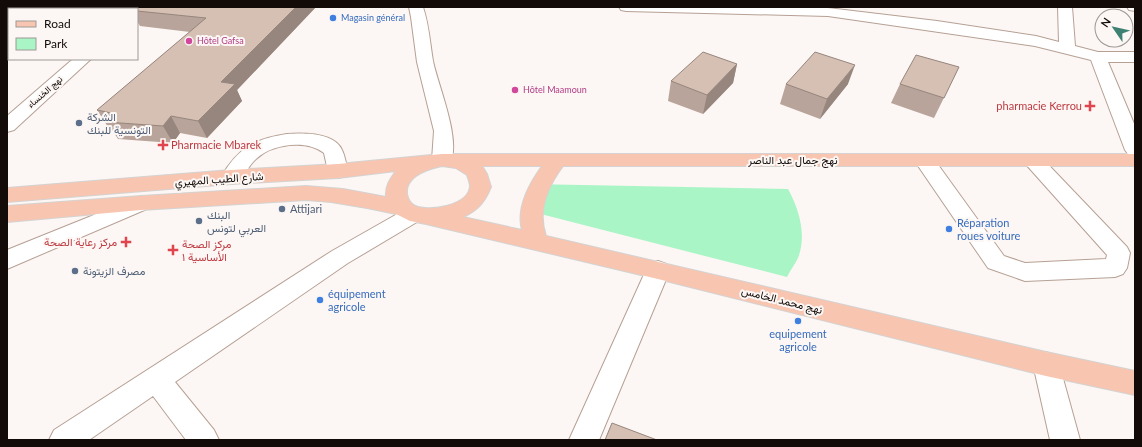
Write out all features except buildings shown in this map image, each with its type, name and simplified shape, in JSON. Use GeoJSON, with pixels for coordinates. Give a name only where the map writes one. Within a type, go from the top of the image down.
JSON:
{"type":"FeatureCollection","features":[{"type":"Feature","properties":{"kind":"main road","name":"نهج جمال عبد الناصر"},"geometry":{"type":"LineString","coordinates":[[442,160],[1135,160]]}},
{"type":"Feature","properties":{"kind":"main road","name":"شارع الطيب المهيري"},"geometry":{"type":"LineString","coordinates":[[7,195],[231,177],[338,171],[442,160]]}},
{"type":"Feature","properties":{"kind":"main road"},"geometry":{"type":"LineString","coordinates":[[442,160],[466,164],[475,170],[480,178],[481,187],[477,196],[469,205],[457,212],[444,216],[415,213],[398,200],[396,190],[400,181],[412,169],[442,160]]}},
{"type":"Feature","properties":{"kind":"main road"},"geometry":{"type":"LineString","coordinates":[[537,242],[531,222],[534,199],[545,175],[558,160]]}},
{"type":"Feature","properties":{"kind":"main road","name":"شارع الطيب المهيري"},"geometry":{"type":"LineString","coordinates":[[7,214],[141,203],[325,193],[348,196],[415,213]]}},
{"type":"Feature","properties":{"kind":"main road","name":"نهج محمد الخامس"},"geometry":{"type":"LineString","coordinates":[[415,213],[1046,364],[1135,383]]}},
{"type":"Feature","properties":{"kind":"street"},"geometry":{"type":"LineString","coordinates":[[416,7],[419,17],[425,62],[443,132],[442,160]]}},
{"type":"Feature","properties":{"kind":"street"},"geometry":{"type":"LineString","coordinates":[[626,7],[828,12],[1036,41],[1098,57],[1135,57]]}},
{"type":"Feature","properties":{"kind":"street"},"geometry":{"type":"LineString","coordinates":[[1065,7],[1067,48]]}},
{"type":"Feature","properties":{"kind":"street"},"geometry":{"type":"LineString","coordinates":[[1098,57],[1135,150]]}},
{"type":"Feature","properties":{"kind":"street","name":"نهج الخنساء"},"geometry":{"type":"LineString","coordinates":[[7,126],[82,60]]}},
{"type":"Feature","properties":{"kind":"street"},"geometry":{"type":"LineString","coordinates":[[231,177],[242,161],[255,149],[270,142],[308,140],[321,142],[333,150],[338,171]]}},
{"type":"Feature","properties":{"kind":"street"},"geometry":{"type":"LineString","coordinates":[[924,160],[996,262],[1025,272],[1115,268],[1119,253],[1032,160]]}},
{"type":"Feature","properties":{"kind":"street"},"geometry":{"type":"LineString","coordinates":[[7,260],[141,203]]}},
{"type":"Feature","properties":{"kind":"street"},"geometry":{"type":"LineString","coordinates":[[64,440],[340,257],[415,213]]}},
{"type":"Feature","properties":{"kind":"street"},"geometry":{"type":"LineString","coordinates":[[584,440],[658,270]]}},
{"type":"Feature","properties":{"kind":"street"},"geometry":{"type":"LineString","coordinates":[[1046,364],[1065,440]]}},
{"type":"Feature","properties":{"kind":"street"},"geometry":{"type":"LineString","coordinates":[[156,379],[204,440]]}},
{"type":"Feature","properties":{"kind":"green space"},"geometry":{"type":"Polygon","coordinates":[[[530,184],[788,189],[798,214],[802,231],[801,249],[798,258],[787,277],[529,211],[530,184]]]}},
{"type":"Feature","properties":{"kind":"place","name":"Magasin général"},"geometry":{"type":"Point","coordinates":[333,18]}},
{"type":"Feature","properties":{"kind":"place","name":"Hôtel Gafsa"},"geometry":{"type":"Point","coordinates":[189,41]}},
{"type":"Feature","properties":{"kind":"place","name":"Hôtel Maamoun"},"geometry":{"type":"Point","coordinates":[515,90]}},
{"type":"Feature","properties":{"kind":"place","name":"pharmacie Kerrou"},"geometry":{"type":"Point","coordinates":[1090,106]}},
{"type":"Feature","properties":{"kind":"place","name":"الشركة التونسية للبنك"},"geometry":{"type":"Point","coordinates":[79,123]}},
{"type":"Feature","properties":{"kind":"place","name":"Pharmacie Mbarek"},"geometry":{"type":"Point","coordinates":[163,145]}},
{"type":"Feature","properties":{"kind":"place","name":"Attijari"},"geometry":{"type":"Point","coordinates":[282,209]}},
{"type":"Feature","properties":{"kind":"place","name":"البنك العربي لتونس"},"geometry":{"type":"Point","coordinates":[199,221]}},
{"type":"Feature","properties":{"kind":"place","name":"Réparation roues voiture"},"geometry":{"type":"Point","coordinates":[949,229]}},
{"type":"Feature","properties":{"kind":"place","name":"مركز رعاية الصحة"},"geometry":{"type":"Point","coordinates":[126,242]}},
{"type":"Feature","properties":{"kind":"place","name":"مركز الصحة الأساسية ١"},"geometry":{"type":"Point","coordinates":[173,250]}},
{"type":"Feature","properties":{"kind":"place","name":"مصرف الزيتونة"},"geometry":{"type":"Point","coordinates":[75,271]}},
{"type":"Feature","properties":{"kind":"place","name":"équipement agricole"},"geometry":{"type":"Point","coordinates":[320,300]}},
{"type":"Feature","properties":{"kind":"place","name":"equipement agricole"},"geometry":{"type":"Point","coordinates":[798,321]}}]}
